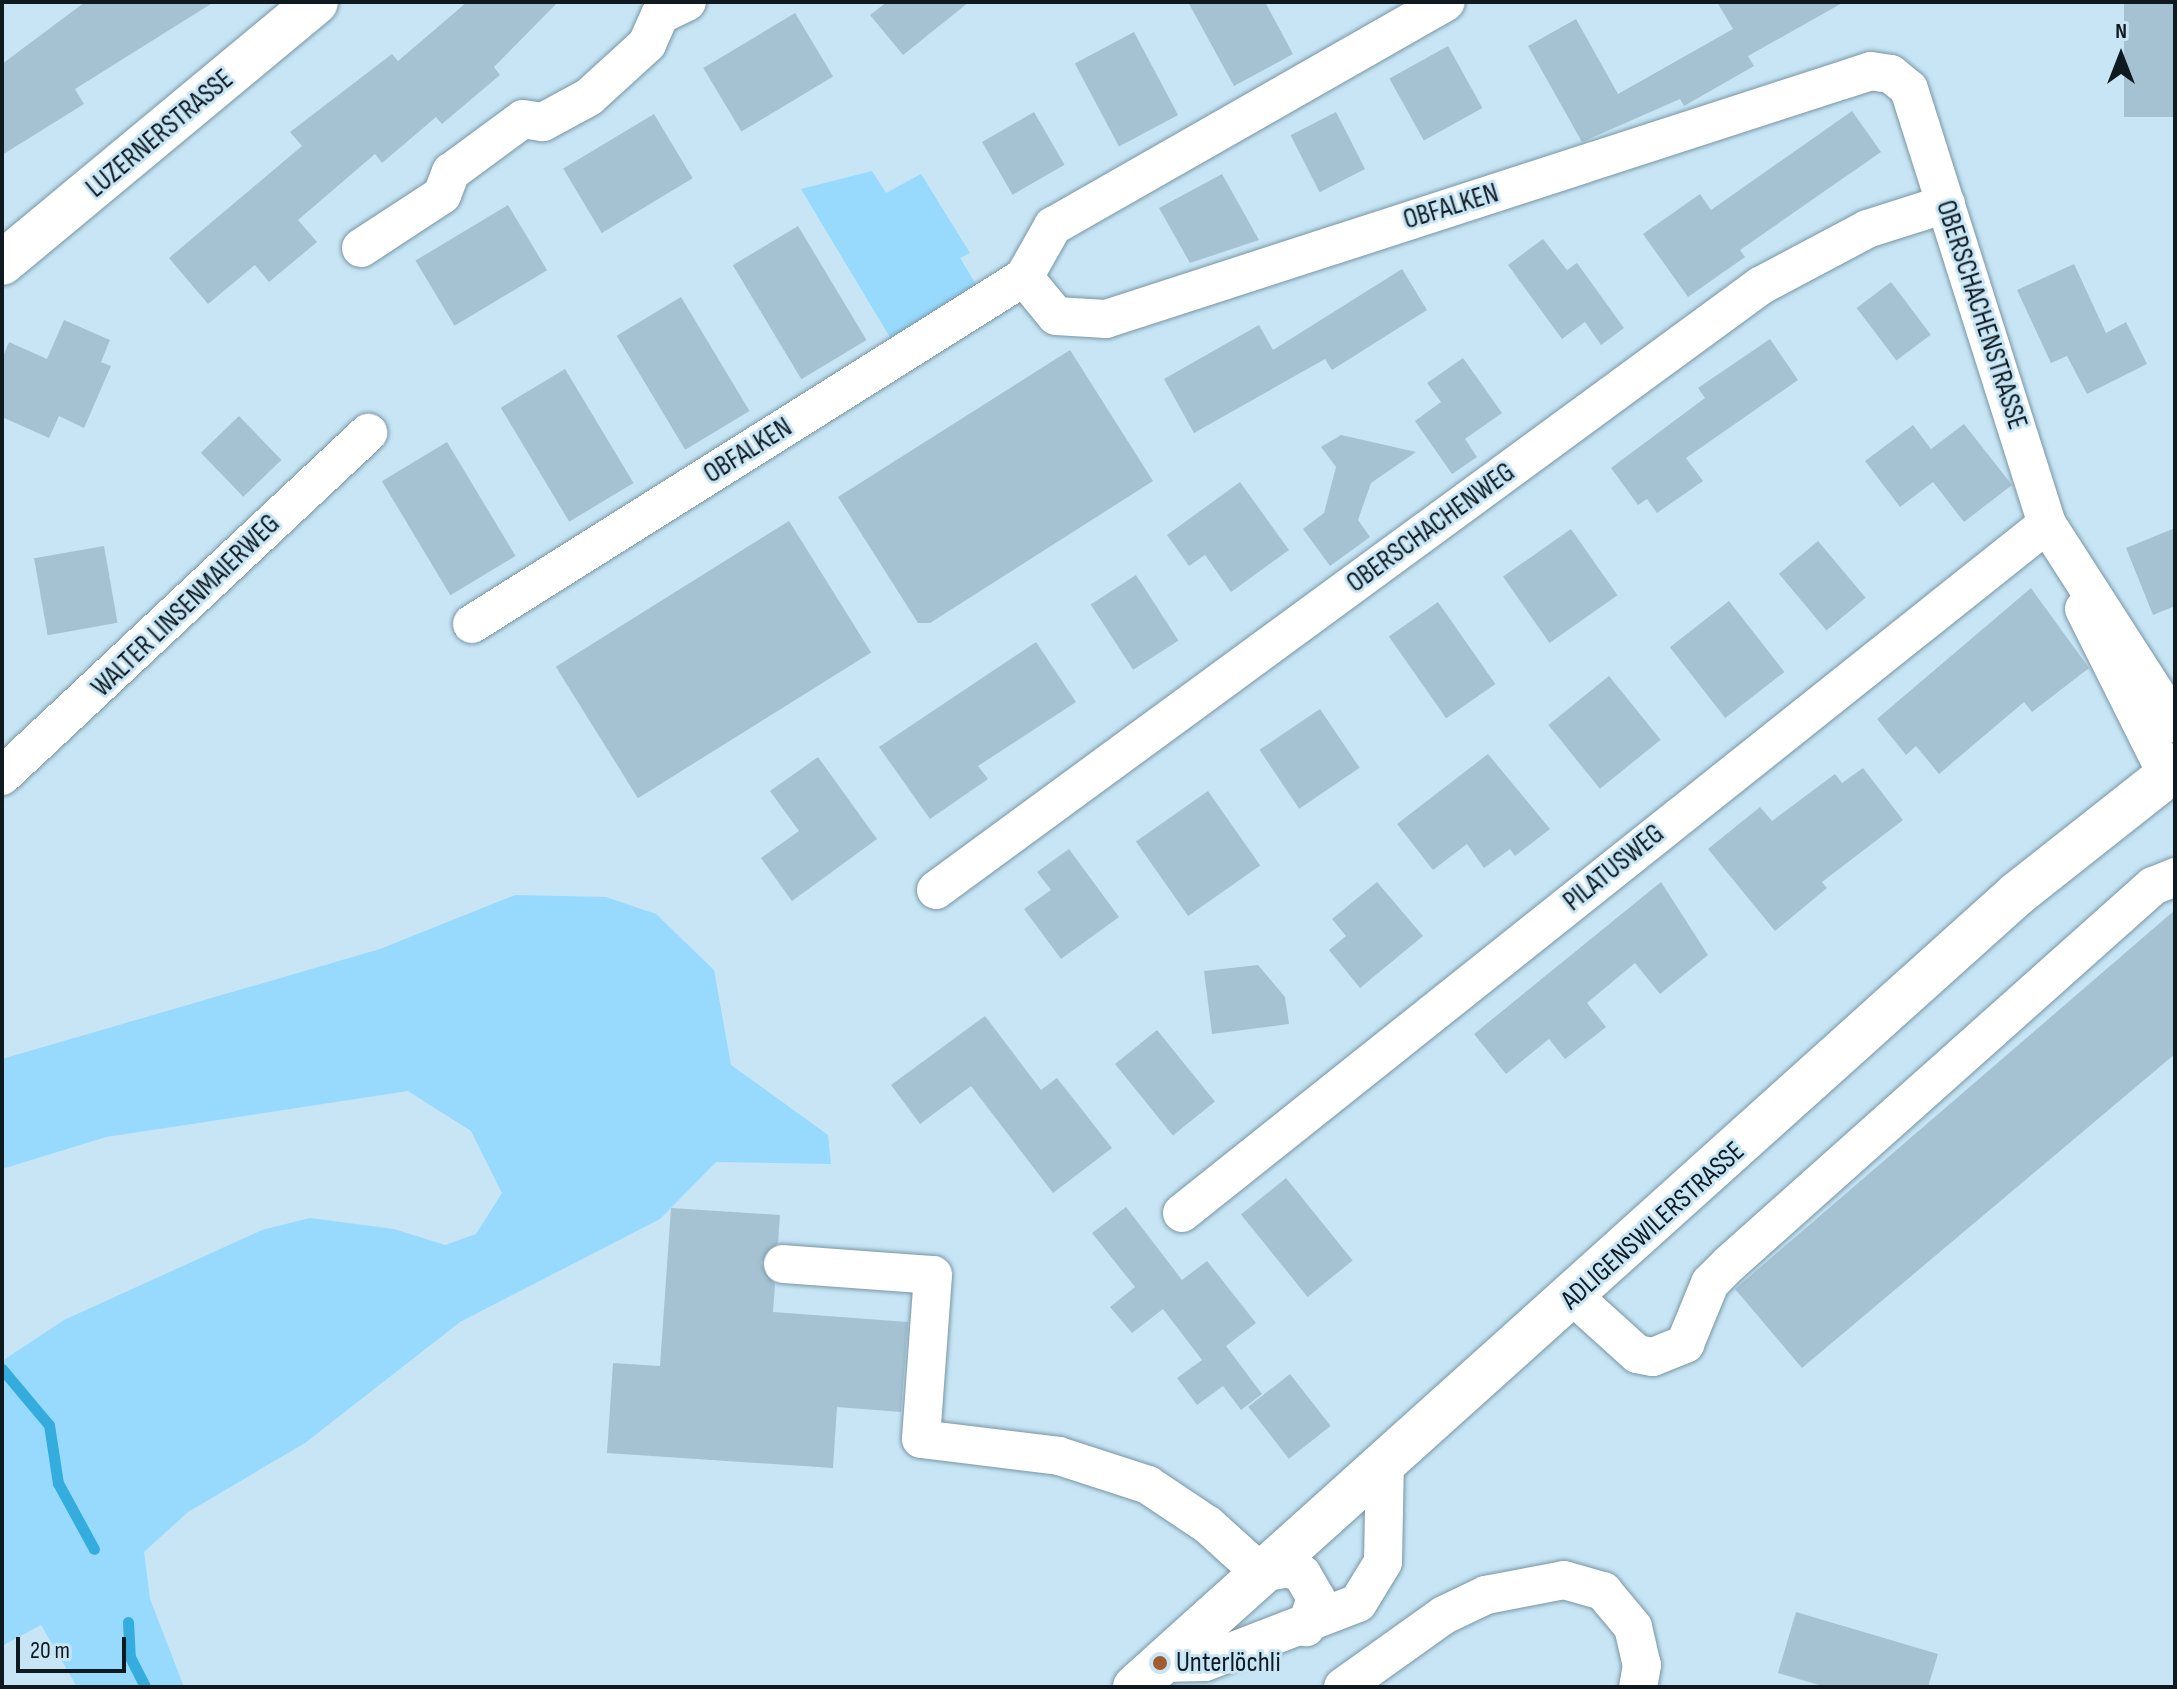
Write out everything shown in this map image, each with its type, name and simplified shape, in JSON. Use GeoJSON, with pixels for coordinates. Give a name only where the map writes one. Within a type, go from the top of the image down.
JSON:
{"type":"FeatureCollection","features":[{"type":"Feature","properties":{"kind":"main road","name":"LUZERNERSTRASSE"},"geometry":{"type":"LineString","coordinates":[[2,263],[308,4]]}},
{"type":"Feature","properties":{"kind":"main road","name":"ADLIGENSWILERSTRASSE"},"geometry":{"type":"LineString","coordinates":[[1148,1675],[1385,1460],[1574,1297],[2017,894],[2171,772]]}},
{"type":"Feature","properties":{"kind":"street"},"geometry":{"type":"LineString","coordinates":[[361,248],[442,195],[451,172],[523,119],[543,122],[589,97],[647,44],[660,15],[687,2]]}},
{"type":"Feature","properties":{"kind":"street","name":"OBFALKEN"},"geometry":{"type":"LineString","coordinates":[[472,624],[1024,277],[1053,226],[1446,2]]}},
{"type":"Feature","properties":{"kind":"street","name":"OBFALKEN"},"geometry":{"type":"LineString","coordinates":[[1024,277],[1056,316],[1106,319],[1859,74],[1891,74]]}},
{"type":"Feature","properties":{"kind":"street","name":"OBERSCHACHENSTRASSE"},"geometry":{"type":"LineString","coordinates":[[1891,74],[1909,89],[2047,524],[2067,561],[2175,723]]}},
{"type":"Feature","properties":{"kind":"street","name":"OBERSCHACHENWEG"},"geometry":{"type":"LineString","coordinates":[[936,890],[1760,286],[1867,229],[1946,204]]}},
{"type":"Feature","properties":{"kind":"street","name":"WALTER LINSENMAIERWEG"},"geometry":{"type":"LineString","coordinates":[[2,776],[368,433]]}},
{"type":"Feature","properties":{"kind":"street","name":"PILATUSWEG"},"geometry":{"type":"LineString","coordinates":[[1182,1213],[2047,524]]}},
{"type":"Feature","properties":{"kind":"street","name":"OBERSCHACHENSTRASSE"},"geometry":{"type":"LineString","coordinates":[[2067,561],[2093,633],[2171,772]]}},
{"type":"Feature","properties":{"kind":"street"},"geometry":{"type":"LineString","coordinates":[[1574,1297],[1637,1354],[1662,1355],[1685,1344],[1710,1283],[1729,1264],[2153,886],[2175,877]]}},
{"type":"Feature","properties":{"kind":"street"},"geometry":{"type":"LineString","coordinates":[[783,1264],[933,1275],[921,1439],[1059,1456],[1148,1485],[1186,1508],[1261,1573],[1288,1568],[1311,1585],[1316,1612],[1306,1627]]}},
{"type":"Feature","properties":{"kind":"street"},"geometry":{"type":"LineString","coordinates":[[1148,1675],[1205,1662],[1340,1616],[1373,1585],[1384,1549],[1385,1460]]}},
{"type":"Feature","properties":{"kind":"street"},"geometry":{"type":"LineString","coordinates":[[1343,1687],[1458,1608],[1500,1591],[1564,1580],[1603,1591],[1633,1627],[1642,1665],[1638,1687]]}},
{"type":"Feature","properties":{"kind":"shaded area"},"geometry":{"type":"Polygon","coordinates":[[[872,171],[886,193],[921,174],[970,253],[960,258],[977,286],[891,339],[801,189],[872,171]]]}},
{"type":"Feature","properties":{"kind":"shaded area"},"geometry":{"type":"Polygon","coordinates":[[[515,895],[606,897],[656,914],[714,970],[731,1065],[828,1135],[831,1164],[716,1162],[660,1219],[460,1322],[305,1443],[188,1512],[144,1552],[150,1599],[184,1687],[77,1687],[41,1625],[2,1646],[2,1361],[64,1320],[262,1230],[310,1218],[394,1229],[445,1245],[476,1234],[502,1193],[471,1131],[408,1091],[106,1137],[2,1169],[2,1059],[380,949],[515,895]]]}},
{"type":"Feature","properties":{"kind":"building"},"geometry":{"type":"Polygon","coordinates":[[[85,2],[214,2],[75,89],[84,104],[2,155],[2,64],[85,2]]]}},
{"type":"Feature","properties":{"kind":"building"},"geometry":{"type":"Polygon","coordinates":[[[467,2],[558,2],[494,67],[500,75],[442,124],[436,117],[382,163],[375,154],[298,220],[317,242],[269,282],[255,265],[208,304],[169,258],[302,146],[290,132],[392,54],[398,61],[467,2]]]}},
{"type":"Feature","properties":{"kind":"building"},"geometry":{"type":"Polygon","coordinates":[[[887,2],[969,2],[903,55],[870,15],[887,2]]]}},
{"type":"Feature","properties":{"kind":"building"},"geometry":{"type":"Polygon","coordinates":[[[1188,2],[1265,2],[1293,54],[1234,86],[1188,2]]]}},
{"type":"Feature","properties":{"kind":"building"},"geometry":{"type":"Polygon","coordinates":[[[1717,2],[1844,2],[1748,56],[1754,66],[1684,106],[1680,99],[1582,142],[1528,46],[1576,19],[1618,94],[1733,29],[1717,2]]]}},
{"type":"Feature","properties":{"kind":"building"},"geometry":{"type":"Polygon","coordinates":[[[2124,2],[2175,2],[2175,117],[2124,117],[2124,2]]]}},
{"type":"Feature","properties":{"kind":"building"},"geometry":{"type":"Polygon","coordinates":[[[795,13],[833,76],[741,132],[703,68],[795,13]]]}},
{"type":"Feature","properties":{"kind":"building"},"geometry":{"type":"Polygon","coordinates":[[[1134,32],[1178,115],[1119,146],[1075,63],[1134,32]]]}},
{"type":"Feature","properties":{"kind":"building"},"geometry":{"type":"Polygon","coordinates":[[[1448,46],[1482,108],[1424,141],[1389,78],[1448,46]]]}},
{"type":"Feature","properties":{"kind":"building"},"geometry":{"type":"Polygon","coordinates":[[[1852,111],[1881,152],[1740,250],[1745,257],[1688,297],[1643,234],[1700,194],[1711,210],[1852,111]]]}},
{"type":"Feature","properties":{"kind":"building"},"geometry":{"type":"Polygon","coordinates":[[[1034,112],[1064,165],[1013,195],[982,142],[1034,112]]]}},
{"type":"Feature","properties":{"kind":"building"},"geometry":{"type":"Polygon","coordinates":[[[1336,112],[1365,169],[1320,192],[1291,135],[1336,112]]]}},
{"type":"Feature","properties":{"kind":"building"},"geometry":{"type":"Polygon","coordinates":[[[654,114],[693,178],[602,233],[563,169],[654,114]]]}},
{"type":"Feature","properties":{"kind":"building"},"geometry":{"type":"Polygon","coordinates":[[[1222,174],[1259,240],[1190,263],[1159,208],[1222,174]]]}},
{"type":"Feature","properties":{"kind":"building"},"geometry":{"type":"Polygon","coordinates":[[[508,205],[547,270],[455,326],[415,261],[508,205]]]}},
{"type":"Feature","properties":{"kind":"building"},"geometry":{"type":"Polygon","coordinates":[[[798,226],[867,340],[801,379],[733,265],[798,226]]]}},
{"type":"Feature","properties":{"kind":"building"},"geometry":{"type":"Polygon","coordinates":[[[1543,239],[1567,270],[1577,263],[1624,328],[1601,345],[1585,322],[1562,339],[1508,265],[1543,239]]]}},
{"type":"Feature","properties":{"kind":"building"},"geometry":{"type":"Polygon","coordinates":[[[2074,264],[2106,333],[2126,322],[2147,364],[2087,394],[2067,356],[2051,363],[2017,290],[2074,264]]]}},
{"type":"Feature","properties":{"kind":"building"},"geometry":{"type":"Polygon","coordinates":[[[1402,269],[1427,310],[1332,370],[1325,359],[1194,433],[1164,379],[1259,325],[1273,350],[1402,269]]]}},
{"type":"Feature","properties":{"kind":"building"},"geometry":{"type":"Polygon","coordinates":[[[1891,282],[1931,335],[1896,361],[1857,308],[1891,282]]]}},
{"type":"Feature","properties":{"kind":"building"},"geometry":{"type":"Polygon","coordinates":[[[681,297],[750,411],[685,450],[617,336],[681,297]]]}},
{"type":"Feature","properties":{"kind":"building"},"geometry":{"type":"Polygon","coordinates":[[[64,320],[110,340],[101,362],[111,366],[84,428],[59,416],[49,438],[2,417],[2,359],[9,342],[47,359],[64,320]]]}},
{"type":"Feature","properties":{"kind":"building"},"geometry":{"type":"Polygon","coordinates":[[[1770,339],[1798,380],[1686,458],[1703,481],[1657,513],[1647,499],[1638,505],[1611,468],[1705,398],[1698,388],[1770,339]]]}},
{"type":"Feature","properties":{"kind":"building"},"geometry":{"type":"Polygon","coordinates":[[[1070,350],[1153,481],[930,623],[918,623],[838,497],[1070,350]]]}},
{"type":"Feature","properties":{"kind":"building"},"geometry":{"type":"Polygon","coordinates":[[[1463,358],[1502,413],[1465,439],[1477,457],[1452,474],[1415,421],[1441,402],[1427,383],[1463,358]]]}},
{"type":"Feature","properties":{"kind":"building"},"geometry":{"type":"Polygon","coordinates":[[[565,369],[634,483],[569,522],[501,408],[565,369]]]}},
{"type":"Feature","properties":{"kind":"building"},"geometry":{"type":"Polygon","coordinates":[[[239,416],[281,460],[243,497],[201,453],[239,416]]]}},
{"type":"Feature","properties":{"kind":"building"},"geometry":{"type":"Polygon","coordinates":[[[1964,424],[2012,485],[1964,522],[1933,482],[1900,507],[1865,461],[1913,425],[1931,449],[1964,424]]]}},
{"type":"Feature","properties":{"kind":"building"},"geometry":{"type":"Polygon","coordinates":[[[1341,435],[1416,452],[1371,483],[1358,520],[1370,537],[1330,566],[1303,529],[1324,513],[1336,467],[1321,447],[1341,435]]]}},
{"type":"Feature","properties":{"kind":"building"},"geometry":{"type":"Polygon","coordinates":[[[447,442],[516,556],[450,595],[382,481],[447,442]]]}},
{"type":"Feature","properties":{"kind":"building"},"geometry":{"type":"Polygon","coordinates":[[[1240,482],[1289,550],[1231,592],[1205,555],[1189,566],[1167,535],[1240,482]]]}},
{"type":"Feature","properties":{"kind":"building"},"geometry":{"type":"Polygon","coordinates":[[[789,521],[871,652],[638,798],[556,667],[789,521]]]}},
{"type":"Feature","properties":{"kind":"building"},"geometry":{"type":"Polygon","coordinates":[[[2175,528],[2175,606],[2153,615],[2126,548],[2175,528]]]}},
{"type":"Feature","properties":{"kind":"building"},"geometry":{"type":"Polygon","coordinates":[[[1571,529],[1617,595],[1549,643],[1503,577],[1571,529]]]}},
{"type":"Feature","properties":{"kind":"building"},"geometry":{"type":"Polygon","coordinates":[[[1818,541],[1866,598],[1826,630],[1779,574],[1818,541]]]}},
{"type":"Feature","properties":{"kind":"building"},"geometry":{"type":"Polygon","coordinates":[[[104,546],[118,623],[48,635],[34,558],[104,546]]]}},
{"type":"Feature","properties":{"kind":"building"},"geometry":{"type":"Polygon","coordinates":[[[1136,575],[1178,640],[1133,670],[1091,604],[1136,575]]]}},
{"type":"Feature","properties":{"kind":"building"},"geometry":{"type":"Polygon","coordinates":[[[2031,588],[2089,668],[2032,712],[2024,702],[1939,774],[1916,746],[1906,755],[1877,719],[2031,588]]]}},
{"type":"Feature","properties":{"kind":"building"},"geometry":{"type":"Polygon","coordinates":[[[1729,601],[1784,672],[1725,718],[1670,647],[1729,601]]]}},
{"type":"Feature","properties":{"kind":"building"},"geometry":{"type":"Polygon","coordinates":[[[1438,602],[1495,684],[1446,718],[1389,636],[1438,602]]]}},
{"type":"Feature","properties":{"kind":"building"},"geometry":{"type":"Polygon","coordinates":[[[1036,642],[1076,702],[978,766],[988,779],[930,819],[879,747],[1036,642]]]}},
{"type":"Feature","properties":{"kind":"building"},"geometry":{"type":"Polygon","coordinates":[[[1609,676],[1661,740],[1600,789],[1548,725],[1609,676]]]}},
{"type":"Feature","properties":{"kind":"building"},"geometry":{"type":"Polygon","coordinates":[[[1320,709],[1360,768],[1299,809],[1259,750],[1320,709]]]}},
{"type":"Feature","properties":{"kind":"building"},"geometry":{"type":"Polygon","coordinates":[[[1488,754],[1550,829],[1515,856],[1510,849],[1484,868],[1467,844],[1433,870],[1397,824],[1488,754]]]}},
{"type":"Feature","properties":{"kind":"building"},"geometry":{"type":"Polygon","coordinates":[[[818,757],[877,839],[792,901],[761,858],[799,831],[770,791],[818,757]]]}},
{"type":"Feature","properties":{"kind":"building"},"geometry":{"type":"Polygon","coordinates":[[[1863,768],[1903,820],[1822,882],[1827,888],[1775,931],[1708,849],[1760,807],[1772,821],[1835,774],[1842,783],[1863,768]]]}},
{"type":"Feature","properties":{"kind":"building"},"geometry":{"type":"Polygon","coordinates":[[[1208,791],[1260,866],[1188,916],[1136,841],[1208,791]]]}},
{"type":"Feature","properties":{"kind":"building"},"geometry":{"type":"Polygon","coordinates":[[[1069,849],[1119,917],[1061,959],[1024,909],[1051,890],[1037,872],[1069,849]]]}},
{"type":"Feature","properties":{"kind":"building"},"geometry":{"type":"Polygon","coordinates":[[[1377,882],[1423,936],[1360,988],[1329,950],[1346,936],[1332,919],[1377,882]]]}},
{"type":"Feature","properties":{"kind":"building"},"geometry":{"type":"Polygon","coordinates":[[[1661,882],[1708,955],[1660,994],[1635,963],[1587,1003],[1606,1027],[1565,1059],[1549,1039],[1506,1074],[1474,1034],[1661,882]]]}},
{"type":"Feature","properties":{"kind":"building"},"geometry":{"type":"Polygon","coordinates":[[[2175,910],[2175,1054],[1802,1368],[1735,1289],[2175,910]]]}},
{"type":"Feature","properties":{"kind":"building"},"geometry":{"type":"Polygon","coordinates":[[[1258,965],[1285,997],[1289,1024],[1212,1034],[1204,971],[1258,965]]]}},
{"type":"Feature","properties":{"kind":"building"},"geometry":{"type":"Polygon","coordinates":[[[985,1016],[1041,1090],[1057,1078],[1112,1148],[1053,1193],[971,1086],[920,1124],[891,1085],[985,1016]]]}},
{"type":"Feature","properties":{"kind":"building"},"geometry":{"type":"Polygon","coordinates":[[[1157,1030],[1215,1101],[1173,1135],[1115,1064],[1157,1030]]]}},
{"type":"Feature","properties":{"kind":"building"},"geometry":{"type":"Polygon","coordinates":[[[1286,1178],[1353,1260],[1308,1297],[1241,1215],[1286,1178]]]}},
{"type":"Feature","properties":{"kind":"building"},"geometry":{"type":"Polygon","coordinates":[[[1126,1207],[1182,1280],[1207,1261],[1256,1323],[1226,1346],[1262,1394],[1241,1410],[1223,1386],[1197,1405],[1177,1378],[1202,1360],[1163,1309],[1132,1333],[1110,1307],[1135,1287],[1092,1233],[1126,1207]]]}},
{"type":"Feature","properties":{"kind":"building"},"geometry":{"type":"Polygon","coordinates":[[[671,1208],[780,1215],[778,1243],[761,1263],[775,1284],[773,1312],[908,1322],[901,1412],[837,1407],[833,1468],[607,1453],[613,1363],[660,1366],[671,1208]]]}},
{"type":"Feature","properties":{"kind":"building"},"geometry":{"type":"Polygon","coordinates":[[[1290,1374],[1331,1426],[1289,1459],[1248,1407],[1290,1374]]]}},
{"type":"Feature","properties":{"kind":"building"},"geometry":{"type":"Polygon","coordinates":[[[1796,1612],[1938,1654],[1928,1687],[1826,1687],[1778,1673],[1796,1612]]]}},
{"type":"Feature","properties":{"kind":"waterway"},"geometry":{"type":"LineString","coordinates":[[2,1369],[49,1425],[58,1483],[94,1549]]}},
{"type":"Feature","properties":{"kind":"waterway"},"geometry":{"type":"LineString","coordinates":[[128,1622],[130,1657],[145,1687]]}},
{"type":"Feature","properties":{"kind":"place","name":"Unterlöchli"},"geometry":{"type":"Point","coordinates":[1160,1663]}}]}
